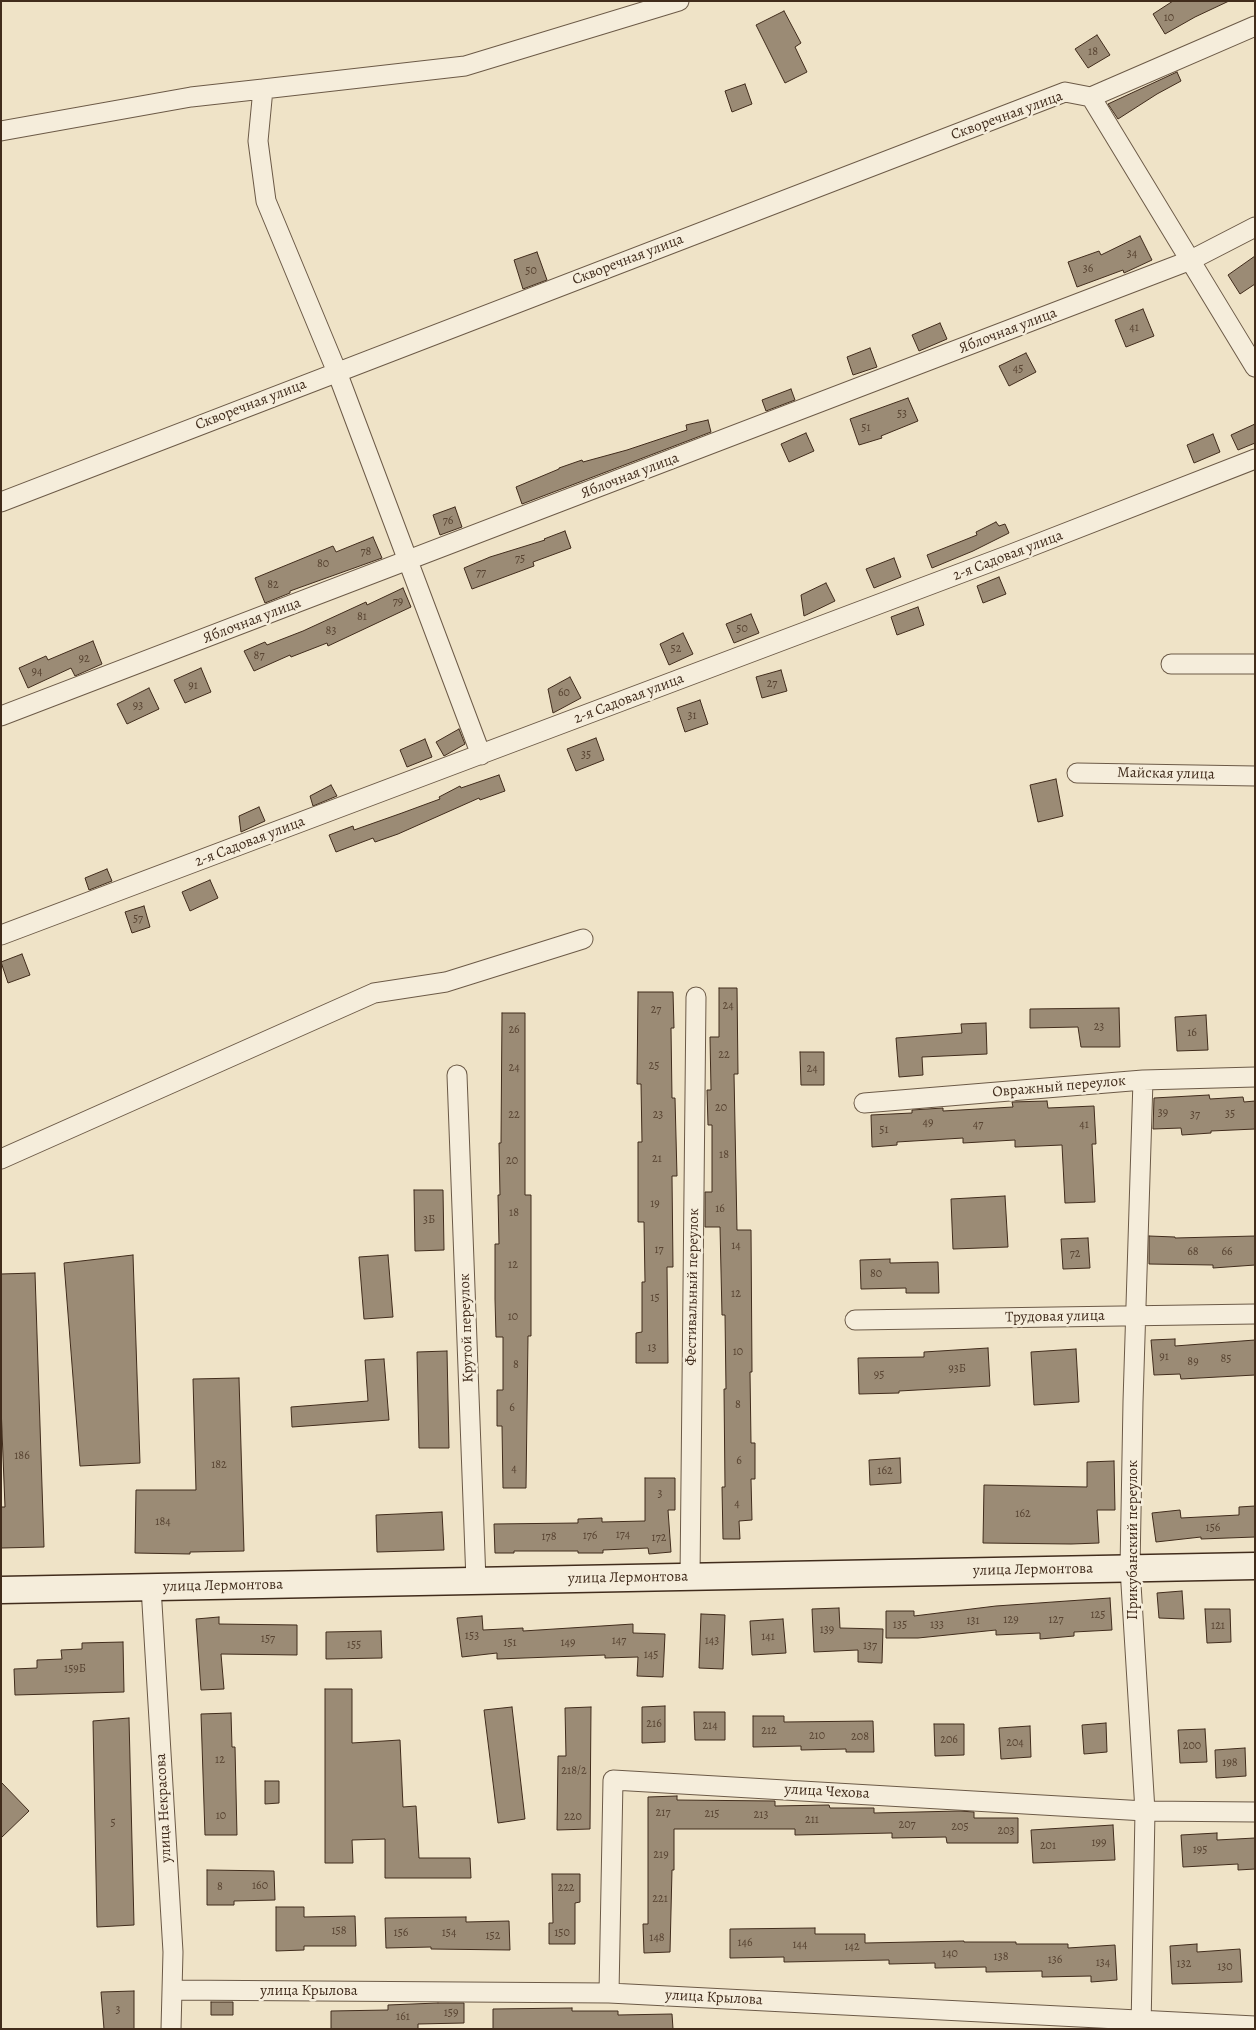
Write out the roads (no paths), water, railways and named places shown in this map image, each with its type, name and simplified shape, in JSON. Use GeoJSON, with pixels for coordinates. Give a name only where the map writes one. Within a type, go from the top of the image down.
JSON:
{"type":"FeatureCollection","features":[{"type":"Feature","properties":{"kind":"street"},"geometry":{"type":"LineString","coordinates":[[1,131],[191,97],[465,66],[679,1]]}},
{"type":"Feature","properties":{"kind":"street"},"geometry":{"type":"LineString","coordinates":[[1255,26],[1091,97],[1255,367]]}},
{"type":"Feature","properties":{"kind":"street"},"geometry":{"type":"LineString","coordinates":[[262,89],[258,141],[266,201],[337,372],[481,755]]}},
{"type":"Feature","properties":{"kind":"street","name":"Скворечная улица"},"geometry":{"type":"LineString","coordinates":[[1,502],[1065,92],[1091,97]]}},
{"type":"Feature","properties":{"kind":"street","name":"Яблочная улица"},"geometry":{"type":"LineString","coordinates":[[1,716],[1191,260],[1255,227]]}},
{"type":"Feature","properties":{"kind":"street","name":"2-я Садовая улица"},"geometry":{"type":"LineString","coordinates":[[1,935],[1009,555],[1255,459]]}},
{"type":"Feature","properties":{"kind":"street"},"geometry":{"type":"LineString","coordinates":[[1171,664],[1255,664]]}},
{"type":"Feature","properties":{"kind":"street","name":"Майская улица"},"geometry":{"type":"LineString","coordinates":[[1077,773],[1255,776]]}},
{"type":"Feature","properties":{"kind":"street"},"geometry":{"type":"LineString","coordinates":[[1,1159],[374,993],[446,982],[583,939]]}},
{"type":"Feature","properties":{"kind":"street","name":"Фестивальный переулок"},"geometry":{"type":"LineString","coordinates":[[690,1576],[696,997]]}},
{"type":"Feature","properties":{"kind":"street","name":"Крутой переулок"},"geometry":{"type":"LineString","coordinates":[[457,1075],[476,1581]]}},
{"type":"Feature","properties":{"kind":"street","name":"Овражный переулок"},"geometry":{"type":"LineString","coordinates":[[864,1103],[1143,1080],[1255,1077]]}},
{"type":"Feature","properties":{"kind":"street","name":"Прикубанский переулок"},"geometry":{"type":"LineString","coordinates":[[1140,2025],[1145,1811],[1130,1568],[1143,1080]]}},
{"type":"Feature","properties":{"kind":"street","name":"Трудовая улица"},"geometry":{"type":"LineString","coordinates":[[855,1320],[1255,1314]]}},
{"type":"Feature","properties":{"kind":"street","name":"улица Лермонтова"},"geometry":{"type":"LineString","coordinates":[[1,1590],[1255,1566]]}},
{"type":"Feature","properties":{"kind":"street","name":"улица Некрасова"},"geometry":{"type":"LineString","coordinates":[[151,1587],[173,1952],[172,2029]]}},
{"type":"Feature","properties":{"kind":"street","name":"улица Чехова"},"geometry":{"type":"LineString","coordinates":[[609,1993],[613,1780],[1145,1811],[1255,1812]]}},
{"type":"Feature","properties":{"kind":"street","name":"улица Крылова"},"geometry":{"type":"LineString","coordinates":[[172,1990],[609,1993],[1140,2025],[1255,2026]]}}]}
